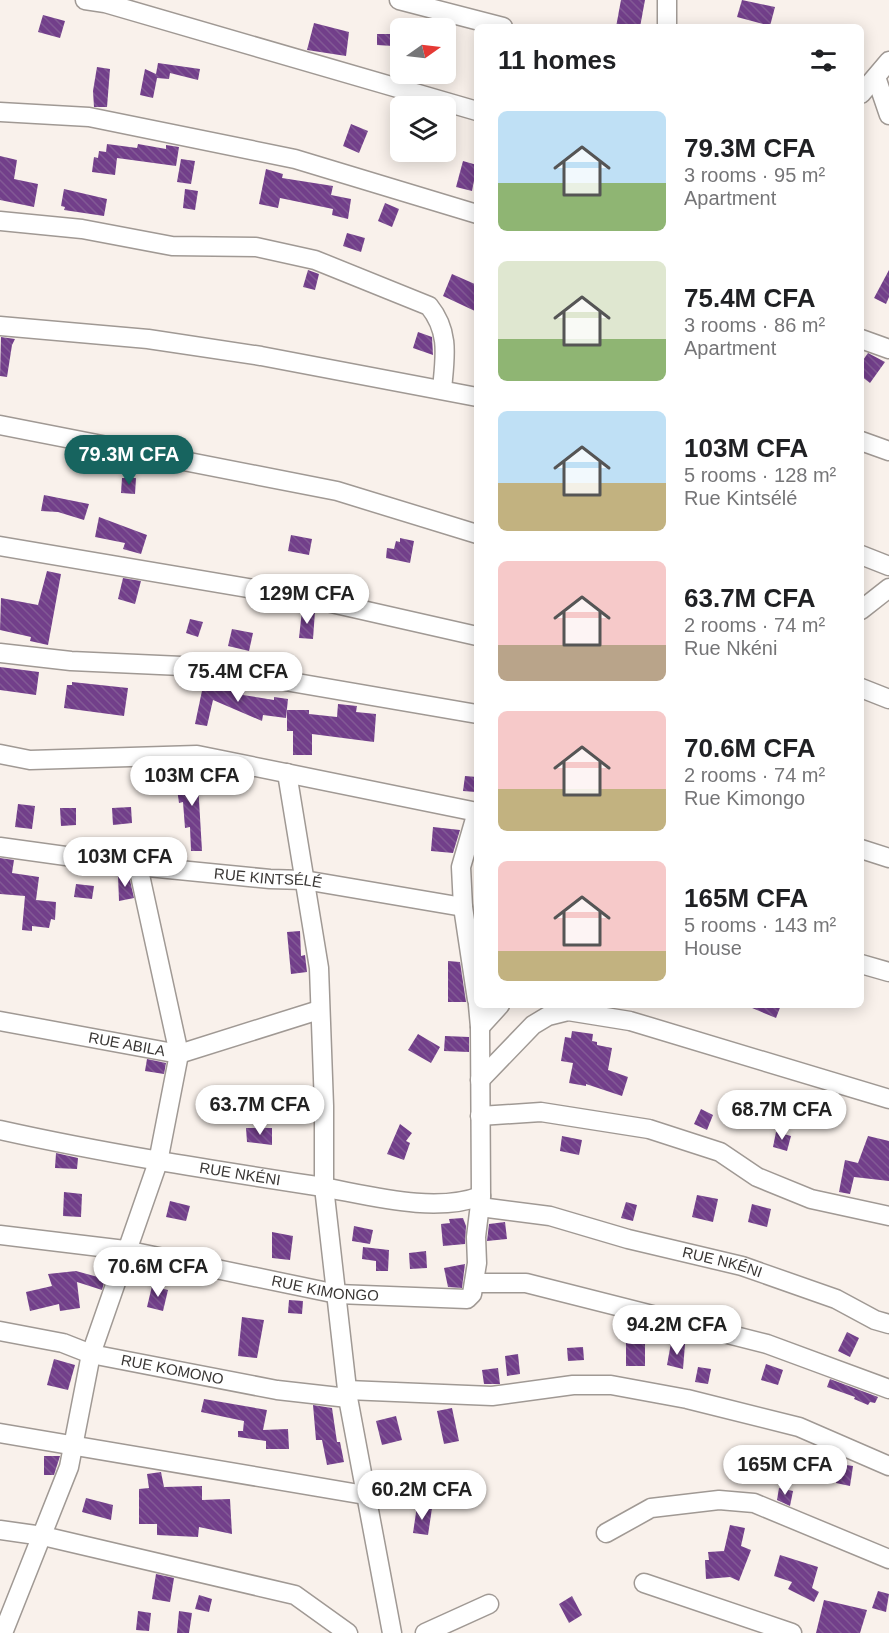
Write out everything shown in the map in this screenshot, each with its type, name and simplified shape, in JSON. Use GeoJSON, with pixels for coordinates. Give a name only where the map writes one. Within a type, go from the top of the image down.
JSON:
{"type":"FeatureCollection","features":[{"type":"Feature","properties":{"kind":"street"},"geometry":{"type":"LineString","coordinates":[[85,0],[105,3],[378,80],[474,110]]}},
{"type":"Feature","properties":{"kind":"street"},"geometry":{"type":"LineString","coordinates":[[399,0],[491,24]]}},
{"type":"Feature","properties":{"kind":"street"},"geometry":{"type":"LineString","coordinates":[[667,0],[667,24]]}},
{"type":"Feature","properties":{"kind":"street"},"geometry":{"type":"LineString","coordinates":[[864,91],[889,61]]}},
{"type":"Feature","properties":{"kind":"street"},"geometry":{"type":"LineString","coordinates":[[876,77],[889,116]]}},
{"type":"Feature","properties":{"kind":"street"},"geometry":{"type":"LineString","coordinates":[[0,112],[89,117],[295,159],[474,213]]}},
{"type":"Feature","properties":{"kind":"street"},"geometry":{"type":"LineString","coordinates":[[0,221],[82,229],[172,246],[256,247],[315,260],[429,306],[439,319],[447,342],[442,389]]}},
{"type":"Feature","properties":{"kind":"street"},"geometry":{"type":"LineString","coordinates":[[0,326],[148,339],[261,356],[474,396]]}},
{"type":"Feature","properties":{"kind":"street"},"geometry":{"type":"LineString","coordinates":[[864,340],[889,350]]}},
{"type":"Feature","properties":{"kind":"street"},"geometry":{"type":"LineString","coordinates":[[0,425],[337,491],[474,533]]}},
{"type":"Feature","properties":{"kind":"street"},"geometry":{"type":"LineString","coordinates":[[864,442],[889,451]]}},
{"type":"Feature","properties":{"kind":"street"},"geometry":{"type":"LineString","coordinates":[[0,546],[318,600],[474,635]]}},
{"type":"Feature","properties":{"kind":"street"},"geometry":{"type":"LineString","coordinates":[[864,556],[889,566]]}},
{"type":"Feature","properties":{"kind":"street"},"geometry":{"type":"LineString","coordinates":[[864,608],[889,588]]}},
{"type":"Feature","properties":{"kind":"street"},"geometry":{"type":"LineString","coordinates":[[0,654],[71,661],[204,667],[474,713]]}},
{"type":"Feature","properties":{"kind":"street"},"geometry":{"type":"LineString","coordinates":[[864,689],[889,699]]}},
{"type":"Feature","properties":{"kind":"street"},"geometry":{"type":"LineString","coordinates":[[0,754],[30,760],[197,755],[474,811]]}},
{"type":"Feature","properties":{"kind":"street"},"geometry":{"type":"LineString","coordinates":[[287,773],[319,968],[324,1106],[324,1187],[338,1294],[347,1394],[392,1633]]}},
{"type":"Feature","properties":{"kind":"street"},"geometry":{"type":"LineString","coordinates":[[474,822],[461,867],[463,907],[474,980]]}},
{"type":"Feature","properties":{"kind":"street","name":"RUE KINTSÉLÉ"},"geometry":{"type":"LineString","coordinates":[[0,847],[138,866],[270,879],[304,880],[463,907]]}},
{"type":"Feature","properties":{"kind":"street"},"geometry":{"type":"LineString","coordinates":[[864,850],[889,858]]}},
{"type":"Feature","properties":{"kind":"street"},"geometry":{"type":"LineString","coordinates":[[4,1632],[69,1467],[91,1354],[109,1306],[125,1250],[158,1162],[179,1054],[138,866]]}},
{"type":"Feature","properties":{"kind":"street"},"geometry":{"type":"LineString","coordinates":[[864,965],[889,972]]}},
{"type":"Feature","properties":{"kind":"street"},"geometry":{"type":"LineString","coordinates":[[473,1289],[481,1202],[478,1008]]}},
{"type":"Feature","properties":{"kind":"street"},"geometry":{"type":"LineString","coordinates":[[480,1027],[497,1008]]}},
{"type":"Feature","properties":{"kind":"street","name":"RUE ABILA"},"geometry":{"type":"LineString","coordinates":[[0,1021],[179,1054],[319,1010]]}},
{"type":"Feature","properties":{"kind":"street"},"geometry":{"type":"LineString","coordinates":[[480,1080],[533,1025],[548,1016],[568,1011],[630,1021],[889,1099]]}},
{"type":"Feature","properties":{"kind":"street"},"geometry":{"type":"LineString","coordinates":[[480,1116],[541,1112],[649,1129],[720,1152],[757,1177],[811,1199],[889,1216]]}},
{"type":"Feature","properties":{"kind":"street","name":"RUE NKÉNI"},"geometry":{"type":"LineString","coordinates":[[0,1131],[158,1162],[376,1197],[442,1204],[481,1202],[550,1216],[628,1239],[742,1266],[836,1299],[875,1320],[889,1324]]}},
{"type":"Feature","properties":{"kind":"street","name":"RUE KIMONGO"},"geometry":{"type":"LineString","coordinates":[[0,1234],[125,1250],[338,1294],[467,1299],[473,1289],[526,1283],[767,1344],[889,1389]]}},
{"type":"Feature","properties":{"kind":"street","name":"RUE KOMONO"},"geometry":{"type":"LineString","coordinates":[[0,1331],[63,1343],[91,1354],[277,1390],[347,1394],[492,1396],[573,1385],[611,1385],[687,1399],[799,1427],[889,1466]]}},
{"type":"Feature","properties":{"kind":"street"},"geometry":{"type":"LineString","coordinates":[[0,1433],[365,1495]]}},
{"type":"Feature","properties":{"kind":"street"},"geometry":{"type":"LineString","coordinates":[[606,1533],[651,1508],[719,1500],[754,1503],[889,1559]]}},
{"type":"Feature","properties":{"kind":"street"},"geometry":{"type":"LineString","coordinates":[[0,1530],[43,1536],[295,1595],[348,1633]]}},
{"type":"Feature","properties":{"kind":"street"},"geometry":{"type":"LineString","coordinates":[[644,1583],[792,1633]]}},
{"type":"Feature","properties":{"kind":"street"},"geometry":{"type":"LineString","coordinates":[[425,1633],[489,1604]]}},
{"type":"Feature","properties":{"kind":"building"},"geometry":{"type":"Polygon","coordinates":[[[621,0],[645,0],[641,24],[617,24],[621,0]]]}},
{"type":"Feature","properties":{"kind":"building"},"geometry":{"type":"Polygon","coordinates":[[[742,0],[775,7],[771,24],[737,17],[742,0]]]}},
{"type":"Feature","properties":{"kind":"building"},"geometry":{"type":"Polygon","coordinates":[[[43,15],[65,21],[60,38],[38,32],[43,15]]]}},
{"type":"Feature","properties":{"kind":"building"},"geometry":{"type":"Polygon","coordinates":[[[314,23],[349,32],[346,56],[307,50],[314,23]]]}},
{"type":"Feature","properties":{"kind":"building"},"geometry":{"type":"Polygon","coordinates":[[[377,34],[390,34],[390,46],[377,45],[377,34]]]}},
{"type":"Feature","properties":{"kind":"building"},"geometry":{"type":"Polygon","coordinates":[[[158,63],[200,69],[198,80],[170,73],[169,79],[157,78],[153,98],[140,95],[145,69],[156,74],[158,63]]]}},
{"type":"Feature","properties":{"kind":"building"},"geometry":{"type":"Polygon","coordinates":[[[97,67],[110,69],[107,107],[94,107],[93,91],[97,67]]]}},
{"type":"Feature","properties":{"kind":"building"},"geometry":{"type":"Polygon","coordinates":[[[351,124],[368,131],[359,153],[343,146],[351,124]]]}},
{"type":"Feature","properties":{"kind":"building"},"geometry":{"type":"Polygon","coordinates":[[[107,144],[137,148],[138,144],[166,149],[166,145],[179,147],[176,166],[117,158],[115,175],[92,172],[94,157],[98,158],[99,151],[106,152],[107,144]]]}},
{"type":"Feature","properties":{"kind":"building"},"geometry":{"type":"Polygon","coordinates":[[[0,156],[17,160],[14,179],[38,184],[34,207],[0,200],[0,156]]]}},
{"type":"Feature","properties":{"kind":"building"},"geometry":{"type":"Polygon","coordinates":[[[181,159],[195,161],[191,184],[177,182],[181,159]]]}},
{"type":"Feature","properties":{"kind":"building"},"geometry":{"type":"Polygon","coordinates":[[[463,161],[474,164],[472,191],[456,187],[463,161]]]}},
{"type":"Feature","properties":{"kind":"building"},"geometry":{"type":"Polygon","coordinates":[[[266,169],[283,174],[282,178],[333,186],[331,195],[351,199],[348,219],[332,215],[333,209],[280,198],[278,208],[259,204],[266,169]]]}},
{"type":"Feature","properties":{"kind":"building"},"geometry":{"type":"Polygon","coordinates":[[[64,189],[107,199],[104,216],[64,210],[65,207],[61,206],[64,189]]]}},
{"type":"Feature","properties":{"kind":"building"},"geometry":{"type":"Polygon","coordinates":[[[185,189],[198,191],[195,210],[183,208],[185,189]]]}},
{"type":"Feature","properties":{"kind":"building"},"geometry":{"type":"Polygon","coordinates":[[[385,203],[399,209],[392,227],[378,221],[385,203]]]}},
{"type":"Feature","properties":{"kind":"building"},"geometry":{"type":"Polygon","coordinates":[[[347,233],[365,238],[361,252],[343,246],[347,233]]]}},
{"type":"Feature","properties":{"kind":"building"},"geometry":{"type":"Polygon","coordinates":[[[308,270],[319,274],[315,290],[303,287],[308,270]]]}},
{"type":"Feature","properties":{"kind":"building"},"geometry":{"type":"Polygon","coordinates":[[[889,270],[889,297],[886,304],[874,298],[889,270]]]}},
{"type":"Feature","properties":{"kind":"building"},"geometry":{"type":"Polygon","coordinates":[[[452,274],[474,284],[474,311],[443,296],[452,274]]]}},
{"type":"Feature","properties":{"kind":"building"},"geometry":{"type":"Polygon","coordinates":[[[418,332],[432,337],[433,355],[413,348],[418,332]]]}},
{"type":"Feature","properties":{"kind":"building"},"geometry":{"type":"Polygon","coordinates":[[[1,337],[15,339],[7,377],[0,376],[1,337]]]}},
{"type":"Feature","properties":{"kind":"building"},"geometry":{"type":"Polygon","coordinates":[[[868,353],[885,362],[870,383],[864,378],[864,359],[868,353]]]}},
{"type":"Feature","properties":{"kind":"building"},"geometry":{"type":"Polygon","coordinates":[[[122,478],[136,478],[135,494],[121,493],[122,478]]]}},
{"type":"Feature","properties":{"kind":"building"},"geometry":{"type":"Polygon","coordinates":[[[44,495],[89,504],[84,520],[58,512],[41,511],[44,495]]]}},
{"type":"Feature","properties":{"kind":"building"},"geometry":{"type":"Polygon","coordinates":[[[99,517],[147,535],[141,554],[123,549],[125,543],[95,537],[99,517]]]}},
{"type":"Feature","properties":{"kind":"building"},"geometry":{"type":"Polygon","coordinates":[[[291,535],[312,539],[309,555],[288,551],[291,535]]]}},
{"type":"Feature","properties":{"kind":"building"},"geometry":{"type":"Polygon","coordinates":[[[400,538],[414,541],[410,563],[386,558],[387,548],[394,549],[396,541],[400,542],[400,538]]]}},
{"type":"Feature","properties":{"kind":"building"},"geometry":{"type":"Polygon","coordinates":[[[47,571],[61,574],[48,645],[30,641],[31,637],[0,630],[1,598],[38,605],[47,571]]]}},
{"type":"Feature","properties":{"kind":"building"},"geometry":{"type":"Polygon","coordinates":[[[123,578],[141,581],[135,604],[118,599],[123,578]]]}},
{"type":"Feature","properties":{"kind":"building"},"geometry":{"type":"Polygon","coordinates":[[[302,610],[315,611],[313,639],[299,638],[302,610]]]}},
{"type":"Feature","properties":{"kind":"building"},"geometry":{"type":"Polygon","coordinates":[[[190,619],[203,622],[198,637],[186,633],[190,619]]]}},
{"type":"Feature","properties":{"kind":"building"},"geometry":{"type":"Polygon","coordinates":[[[232,629],[253,633],[249,651],[228,646],[232,629]]]}},
{"type":"Feature","properties":{"kind":"building"},"geometry":{"type":"Polygon","coordinates":[[[0,667],[39,672],[36,695],[0,690],[0,667]]]}},
{"type":"Feature","properties":{"kind":"building"},"geometry":{"type":"Polygon","coordinates":[[[207,679],[217,681],[216,685],[232,691],[235,684],[246,689],[243,695],[274,700],[274,697],[288,699],[286,718],[263,715],[262,721],[213,700],[207,726],[195,724],[203,686],[205,687],[207,679]]]}},
{"type":"Feature","properties":{"kind":"building"},"geometry":{"type":"Polygon","coordinates":[[[72,682],[128,688],[124,716],[64,708],[67,685],[72,685],[72,682]]]}},
{"type":"Feature","properties":{"kind":"building"},"geometry":{"type":"Polygon","coordinates":[[[338,704],[357,706],[356,712],[376,714],[374,742],[312,734],[312,755],[293,755],[293,731],[287,731],[287,710],[309,710],[309,714],[337,717],[338,704]]]}},
{"type":"Feature","properties":{"kind":"building"},"geometry":{"type":"Polygon","coordinates":[[[197,766],[202,851],[191,851],[190,827],[185,828],[183,802],[179,803],[177,789],[186,788],[186,767],[197,766]]]}},
{"type":"Feature","properties":{"kind":"building"},"geometry":{"type":"Polygon","coordinates":[[[465,776],[474,777],[474,792],[463,791],[465,776]]]}},
{"type":"Feature","properties":{"kind":"building"},"geometry":{"type":"Polygon","coordinates":[[[18,804],[35,806],[32,829],[15,827],[18,804]]]}},
{"type":"Feature","properties":{"kind":"building"},"geometry":{"type":"Polygon","coordinates":[[[131,807],[132,823],[113,825],[112,808],[131,807]]]}},
{"type":"Feature","properties":{"kind":"building"},"geometry":{"type":"Polygon","coordinates":[[[60,808],[76,808],[76,825],[61,826],[60,808]]]}},
{"type":"Feature","properties":{"kind":"building"},"geometry":{"type":"Polygon","coordinates":[[[433,827],[460,830],[453,853],[431,851],[433,827]]]}},
{"type":"Feature","properties":{"kind":"building"},"geometry":{"type":"Polygon","coordinates":[[[0,858],[14,860],[12,873],[39,877],[36,900],[56,902],[55,920],[51,919],[49,928],[32,926],[32,931],[22,930],[25,896],[0,894],[0,858]]]}},
{"type":"Feature","properties":{"kind":"building"},"geometry":{"type":"Polygon","coordinates":[[[118,875],[129,876],[134,898],[119,901],[118,875]]]}},
{"type":"Feature","properties":{"kind":"building"},"geometry":{"type":"Polygon","coordinates":[[[76,884],[94,886],[92,899],[74,897],[76,884]]]}},
{"type":"Feature","properties":{"kind":"building"},"geometry":{"type":"Polygon","coordinates":[[[300,931],[301,956],[305,955],[307,972],[291,974],[287,932],[300,931]]]}},
{"type":"Feature","properties":{"kind":"building"},"geometry":{"type":"Polygon","coordinates":[[[448,961],[460,962],[466,1002],[448,1002],[448,961]]]}},
{"type":"Feature","properties":{"kind":"building"},"geometry":{"type":"Polygon","coordinates":[[[752,1008],[780,1008],[776,1018],[752,1008]]]}},
{"type":"Feature","properties":{"kind":"building"},"geometry":{"type":"Polygon","coordinates":[[[572,1031],[593,1034],[592,1041],[597,1042],[597,1045],[612,1048],[608,1070],[628,1077],[622,1096],[586,1084],[586,1086],[569,1083],[573,1063],[561,1061],[565,1037],[571,1038],[572,1031]]]}},
{"type":"Feature","properties":{"kind":"building"},"geometry":{"type":"Polygon","coordinates":[[[418,1034],[440,1047],[431,1063],[408,1050],[418,1034]]]}},
{"type":"Feature","properties":{"kind":"building"},"geometry":{"type":"Polygon","coordinates":[[[445,1036],[469,1037],[469,1052],[444,1051],[445,1036]]]}},
{"type":"Feature","properties":{"kind":"building"},"geometry":{"type":"Polygon","coordinates":[[[147,1059],[166,1063],[164,1074],[145,1071],[147,1059]]]}},
{"type":"Feature","properties":{"kind":"building"},"geometry":{"type":"Polygon","coordinates":[[[753,1094],[767,1099],[761,1113],[747,1108],[753,1094]]]}},
{"type":"Feature","properties":{"kind":"building"},"geometry":{"type":"Polygon","coordinates":[[[701,1109],[713,1115],[707,1130],[694,1124],[701,1109]]]}},
{"type":"Feature","properties":{"kind":"building"},"geometry":{"type":"Polygon","coordinates":[[[400,1124],[412,1133],[406,1141],[410,1143],[404,1160],[387,1154],[400,1124]]]}},
{"type":"Feature","properties":{"kind":"building"},"geometry":{"type":"Polygon","coordinates":[[[246,1128],[272,1128],[272,1145],[247,1142],[246,1128]]]}},
{"type":"Feature","properties":{"kind":"building"},"geometry":{"type":"Polygon","coordinates":[[[776,1132],[791,1136],[787,1151],[773,1147],[776,1132]]]}},
{"type":"Feature","properties":{"kind":"building"},"geometry":{"type":"Polygon","coordinates":[[[562,1136],[582,1140],[579,1155],[560,1151],[562,1136]]]}},
{"type":"Feature","properties":{"kind":"building"},"geometry":{"type":"Polygon","coordinates":[[[868,1136],[889,1141],[889,1181],[854,1177],[850,1194],[839,1192],[845,1160],[858,1163],[868,1136]]]}},
{"type":"Feature","properties":{"kind":"building"},"geometry":{"type":"Polygon","coordinates":[[[56,1153],[78,1158],[77,1169],[55,1168],[56,1153]]]}},
{"type":"Feature","properties":{"kind":"building"},"geometry":{"type":"Polygon","coordinates":[[[64,1192],[82,1194],[81,1217],[63,1216],[64,1192]]]}},
{"type":"Feature","properties":{"kind":"building"},"geometry":{"type":"Polygon","coordinates":[[[697,1195],[718,1199],[713,1222],[692,1217],[697,1195]]]}},
{"type":"Feature","properties":{"kind":"building"},"geometry":{"type":"Polygon","coordinates":[[[170,1201],[190,1206],[186,1221],[166,1217],[170,1201]]]}},
{"type":"Feature","properties":{"kind":"building"},"geometry":{"type":"Polygon","coordinates":[[[626,1202],[637,1205],[633,1221],[621,1218],[626,1202]]]}},
{"type":"Feature","properties":{"kind":"building"},"geometry":{"type":"Polygon","coordinates":[[[752,1204],[771,1209],[767,1227],[748,1222],[752,1204]]]}},
{"type":"Feature","properties":{"kind":"building"},"geometry":{"type":"Polygon","coordinates":[[[463,1218],[466,1226],[465,1244],[443,1246],[441,1224],[450,1223],[449,1219],[463,1218]]]}},
{"type":"Feature","properties":{"kind":"building"},"geometry":{"type":"Polygon","coordinates":[[[505,1222],[507,1239],[487,1241],[489,1224],[505,1222]]]}},
{"type":"Feature","properties":{"kind":"building"},"geometry":{"type":"Polygon","coordinates":[[[354,1226],[373,1230],[370,1244],[352,1241],[354,1226]]]}},
{"type":"Feature","properties":{"kind":"building"},"geometry":{"type":"Polygon","coordinates":[[[272,1232],[293,1236],[290,1260],[272,1258],[272,1232]]]}},
{"type":"Feature","properties":{"kind":"building"},"geometry":{"type":"Polygon","coordinates":[[[363,1247],[389,1250],[388,1271],[376,1271],[376,1261],[362,1259],[363,1247]]]}},
{"type":"Feature","properties":{"kind":"building"},"geometry":{"type":"Polygon","coordinates":[[[426,1251],[427,1268],[410,1269],[409,1253],[426,1251]]]}},
{"type":"Feature","properties":{"kind":"building"},"geometry":{"type":"Polygon","coordinates":[[[465,1264],[462,1288],[448,1287],[444,1268],[465,1264]]]}},
{"type":"Feature","properties":{"kind":"building"},"geometry":{"type":"Polygon","coordinates":[[[76,1271],[105,1279],[102,1290],[77,1282],[80,1308],[60,1311],[59,1304],[30,1311],[26,1292],[52,1286],[48,1274],[76,1271]]]}},
{"type":"Feature","properties":{"kind":"building"},"geometry":{"type":"Polygon","coordinates":[[[152,1286],[168,1290],[163,1311],[147,1307],[152,1286]]]}},
{"type":"Feature","properties":{"kind":"building"},"geometry":{"type":"Polygon","coordinates":[[[289,1300],[303,1301],[302,1314],[288,1313],[289,1300]]]}},
{"type":"Feature","properties":{"kind":"building"},"geometry":{"type":"Polygon","coordinates":[[[242,1317],[264,1320],[257,1358],[238,1356],[242,1317]]]}},
{"type":"Feature","properties":{"kind":"building"},"geometry":{"type":"Polygon","coordinates":[[[847,1332],[859,1338],[850,1357],[838,1351],[847,1332]]]}},
{"type":"Feature","properties":{"kind":"building"},"geometry":{"type":"Polygon","coordinates":[[[626,1342],[645,1342],[645,1366],[626,1366],[626,1342]]]}},
{"type":"Feature","properties":{"kind":"building"},"geometry":{"type":"Polygon","coordinates":[[[671,1343],[685,1344],[683,1369],[667,1365],[671,1343]]]}},
{"type":"Feature","properties":{"kind":"building"},"geometry":{"type":"Polygon","coordinates":[[[583,1347],[584,1360],[568,1361],[567,1348],[583,1347]]]}},
{"type":"Feature","properties":{"kind":"building"},"geometry":{"type":"Polygon","coordinates":[[[518,1354],[520,1374],[507,1376],[505,1356],[518,1354]]]}},
{"type":"Feature","properties":{"kind":"building"},"geometry":{"type":"Polygon","coordinates":[[[54,1359],[75,1365],[68,1390],[47,1385],[54,1359]]]}},
{"type":"Feature","properties":{"kind":"building"},"geometry":{"type":"Polygon","coordinates":[[[766,1364],[783,1370],[778,1385],[761,1380],[766,1364]]]}},
{"type":"Feature","properties":{"kind":"building"},"geometry":{"type":"Polygon","coordinates":[[[698,1367],[711,1369],[708,1384],[695,1382],[698,1367]]]}},
{"type":"Feature","properties":{"kind":"building"},"geometry":{"type":"Polygon","coordinates":[[[498,1368],[500,1384],[484,1384],[482,1370],[498,1368]]]}},
{"type":"Feature","properties":{"kind":"building"},"geometry":{"type":"Polygon","coordinates":[[[830,1379],[878,1397],[875,1403],[870,1402],[868,1405],[854,1399],[855,1397],[827,1387],[830,1379]]]}},
{"type":"Feature","properties":{"kind":"building"},"geometry":{"type":"Polygon","coordinates":[[[204,1399],[267,1410],[263,1430],[288,1429],[289,1449],[266,1449],[266,1441],[238,1437],[238,1431],[243,1431],[244,1421],[201,1412],[204,1399]]]}},
{"type":"Feature","properties":{"kind":"building"},"geometry":{"type":"Polygon","coordinates":[[[313,1405],[332,1408],[337,1442],[340,1442],[344,1462],[327,1465],[322,1440],[316,1440],[313,1405]]]}},
{"type":"Feature","properties":{"kind":"building"},"geometry":{"type":"Polygon","coordinates":[[[452,1408],[459,1441],[444,1444],[437,1411],[452,1408]]]}},
{"type":"Feature","properties":{"kind":"building"},"geometry":{"type":"Polygon","coordinates":[[[396,1416],[402,1440],[382,1445],[376,1421],[396,1416]]]}},
{"type":"Feature","properties":{"kind":"building"},"geometry":{"type":"Polygon","coordinates":[[[793,1449],[811,1457],[804,1475],[786,1467],[793,1449]]]}},
{"type":"Feature","properties":{"kind":"building"},"geometry":{"type":"Polygon","coordinates":[[[44,1456],[60,1456],[54,1475],[44,1475],[44,1456]]]}},
{"type":"Feature","properties":{"kind":"building"},"geometry":{"type":"Polygon","coordinates":[[[839,1464],[853,1466],[850,1486],[836,1483],[839,1464]]]}},
{"type":"Feature","properties":{"kind":"building"},"geometry":{"type":"Polygon","coordinates":[[[161,1472],[164,1487],[202,1486],[202,1500],[230,1499],[232,1534],[199,1527],[198,1537],[157,1535],[157,1524],[139,1524],[139,1489],[149,1488],[147,1474],[161,1472]]]}},
{"type":"Feature","properties":{"kind":"building"},"geometry":{"type":"Polygon","coordinates":[[[779,1488],[793,1491],[790,1506],[777,1500],[779,1488]]]}},
{"type":"Feature","properties":{"kind":"building"},"geometry":{"type":"Polygon","coordinates":[[[86,1498],[113,1505],[111,1520],[82,1512],[86,1498]]]}},
{"type":"Feature","properties":{"kind":"building"},"geometry":{"type":"Polygon","coordinates":[[[417,1506],[432,1508],[428,1535],[413,1533],[417,1506]]]}},
{"type":"Feature","properties":{"kind":"building"},"geometry":{"type":"Polygon","coordinates":[[[730,1525],[745,1528],[741,1546],[751,1550],[739,1581],[730,1577],[706,1579],[705,1560],[709,1560],[708,1552],[724,1551],[730,1525]]]}},
{"type":"Feature","properties":{"kind":"building"},"geometry":{"type":"Polygon","coordinates":[[[780,1555],[818,1567],[812,1588],[819,1592],[814,1602],[788,1589],[792,1582],[774,1576],[780,1555]]]}},
{"type":"Feature","properties":{"kind":"building"},"geometry":{"type":"Polygon","coordinates":[[[156,1574],[174,1578],[170,1602],[152,1599],[156,1574]]]}},
{"type":"Feature","properties":{"kind":"building"},"geometry":{"type":"Polygon","coordinates":[[[878,1591],[889,1594],[886,1612],[872,1608],[878,1591]]]}},
{"type":"Feature","properties":{"kind":"building"},"geometry":{"type":"Polygon","coordinates":[[[199,1595],[212,1599],[209,1612],[195,1609],[199,1595]]]}},
{"type":"Feature","properties":{"kind":"building"},"geometry":{"type":"Polygon","coordinates":[[[572,1596],[582,1615],[569,1623],[559,1604],[572,1596]]]}},
{"type":"Feature","properties":{"kind":"building"},"geometry":{"type":"Polygon","coordinates":[[[824,1600],[867,1610],[860,1633],[816,1633],[824,1600]]]}},
{"type":"Feature","properties":{"kind":"building"},"geometry":{"type":"Polygon","coordinates":[[[138,1611],[151,1613],[149,1631],[136,1630],[138,1611]]]}},
{"type":"Feature","properties":{"kind":"building"},"geometry":{"type":"Polygon","coordinates":[[[179,1611],[192,1613],[189,1633],[177,1633],[179,1611]]]}}]}
